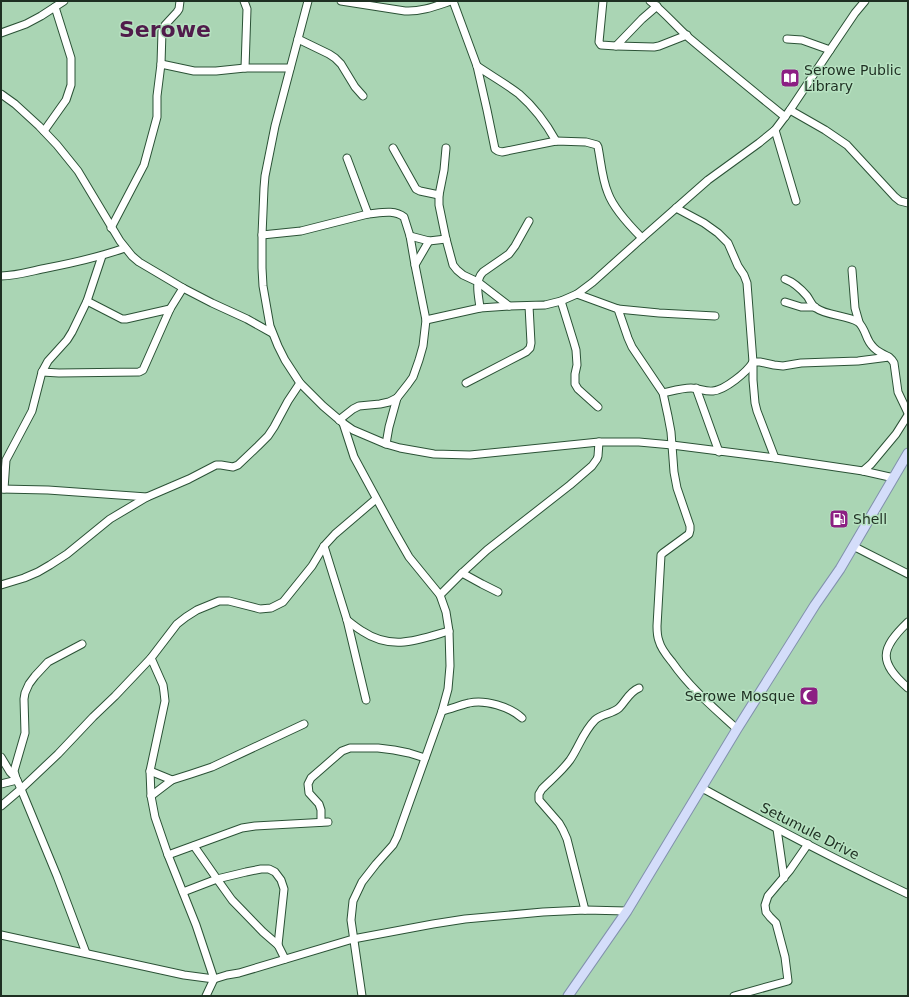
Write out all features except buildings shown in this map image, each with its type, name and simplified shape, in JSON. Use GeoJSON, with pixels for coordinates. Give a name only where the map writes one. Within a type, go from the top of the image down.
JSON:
{"type":"FeatureCollection","features":[{"type":"Feature","properties":{"kind":"main road"},"geometry":{"type":"LineString","coordinates":[[568,996],[627,911],[737,729],[815,605],[840,569],[908,453]]}},
{"type":"Feature","properties":{"kind":"street"},"geometry":{"type":"LineString","coordinates":[[1,33],[26,24],[64,1]]}},
{"type":"Feature","properties":{"kind":"street"},"geometry":{"type":"LineString","coordinates":[[111,228],[144,165],[157,117],[157,96],[161,64],[163,27],[179,9],[180,1]]}},
{"type":"Feature","properties":{"kind":"street"},"geometry":{"type":"LineString","coordinates":[[244,1],[246,9],[245,68]]}},
{"type":"Feature","properties":{"kind":"street"},"geometry":{"type":"LineString","coordinates":[[308,1],[275,126],[265,176],[262,235],[263,286],[272,333],[285,360],[300,383],[323,406],[341,421],[353,430],[386,444],[434,454],[470,455],[599,442],[633,442],[672,445],[775,458],[863,471],[894,478]]}},
{"type":"Feature","properties":{"kind":"street"},"geometry":{"type":"LineString","coordinates":[[341,1],[405,12],[414,12],[452,1],[477,66],[488,110],[495,149],[498,152],[502,152],[556,141],[594,143],[598,147],[606,189],[610,200],[631,227],[642,238]]}},
{"type":"Feature","properties":{"kind":"street"},"geometry":{"type":"LineString","coordinates":[[603,1],[598,42],[601,45],[654,48],[687,35]]}},
{"type":"Feature","properties":{"kind":"street"},"geometry":{"type":"LineString","coordinates":[[650,1],[723,67],[785,117]]}},
{"type":"Feature","properties":{"kind":"street"},"geometry":{"type":"LineString","coordinates":[[426,320],[480,308],[546,305],[577,294],[598,278],[708,180],[775,130],[865,1]]}},
{"type":"Feature","properties":{"kind":"street"},"geometry":{"type":"LineString","coordinates":[[616,46],[657,6]]}},
{"type":"Feature","properties":{"kind":"street"},"geometry":{"type":"LineString","coordinates":[[44,131],[66,100],[70,85],[71,58],[55,7]]}},
{"type":"Feature","properties":{"kind":"street"},"geometry":{"type":"LineString","coordinates":[[298,39],[335,58],[341,64],[355,87],[363,96]]}},
{"type":"Feature","properties":{"kind":"street"},"geometry":{"type":"LineString","coordinates":[[787,39],[802,40],[830,50]]}},
{"type":"Feature","properties":{"kind":"street"},"geometry":{"type":"LineString","coordinates":[[161,64],[194,72],[245,68],[290,68]]}},
{"type":"Feature","properties":{"kind":"street"},"geometry":{"type":"LineString","coordinates":[[477,66],[528,102],[542,119],[556,141]]}},
{"type":"Feature","properties":{"kind":"street"},"geometry":{"type":"LineString","coordinates":[[1,94],[44,131],[57,145],[78,171],[111,228],[125,248],[139,262],[183,288],[248,319],[272,333]]}},
{"type":"Feature","properties":{"kind":"street"},"geometry":{"type":"LineString","coordinates":[[790,110],[825,130],[847,146],[895,197],[900,201],[908,203]]}},
{"type":"Feature","properties":{"kind":"street"},"geometry":{"type":"LineString","coordinates":[[775,130],[796,201]]}},
{"type":"Feature","properties":{"kind":"street"},"geometry":{"type":"LineString","coordinates":[[393,148],[416,189],[439,195]]}},
{"type":"Feature","properties":{"kind":"street"},"geometry":{"type":"LineString","coordinates":[[446,148],[444,170],[439,195],[440,210],[453,266],[463,275],[478,282],[509,306]]}},
{"type":"Feature","properties":{"kind":"street"},"geometry":{"type":"LineString","coordinates":[[347,158],[368,214]]}},
{"type":"Feature","properties":{"kind":"street"},"geometry":{"type":"LineString","coordinates":[[676,208],[718,232],[730,246],[738,266],[744,275],[747,283],[755,403],[775,458]]}},
{"type":"Feature","properties":{"kind":"street"},"geometry":{"type":"LineString","coordinates":[[262,235],[301,231],[368,214],[392,212],[402,215],[406,220],[426,320],[423,346],[419,360],[408,384],[397,398],[386,444]]}},
{"type":"Feature","properties":{"kind":"street"},"geometry":{"type":"LineString","coordinates":[[480,308],[479,276],[513,250],[529,221]]}},
{"type":"Feature","properties":{"kind":"street"},"geometry":{"type":"LineString","coordinates":[[410,236],[429,241],[446,239]]}},
{"type":"Feature","properties":{"kind":"street"},"geometry":{"type":"LineString","coordinates":[[415,265],[429,241]]}},
{"type":"Feature","properties":{"kind":"street"},"geometry":{"type":"LineString","coordinates":[[1,276],[25,273],[102,256],[125,248]]}},
{"type":"Feature","properties":{"kind":"street"},"geometry":{"type":"LineString","coordinates":[[102,256],[87,301],[72,332],[67,340],[48,361],[42,372],[32,411],[6,460],[3,489],[48,490],[147,497]]}},
{"type":"Feature","properties":{"kind":"street"},"geometry":{"type":"LineString","coordinates":[[852,270],[855,308],[859,322],[870,345],[879,353],[889,357],[894,363],[898,392],[908,414],[896,434],[871,464],[863,471]]}},
{"type":"Feature","properties":{"kind":"street"},"geometry":{"type":"LineString","coordinates":[[785,279],[805,294],[818,310],[850,318],[859,322]]}},
{"type":"Feature","properties":{"kind":"street"},"geometry":{"type":"LineString","coordinates":[[42,372],[139,372],[143,370],[170,310],[183,288]]}},
{"type":"Feature","properties":{"kind":"street"},"geometry":{"type":"LineString","coordinates":[[577,294],[618,309],[715,316]]}},
{"type":"Feature","properties":{"kind":"street"},"geometry":{"type":"LineString","coordinates":[[87,301],[122,319],[170,310]]}},
{"type":"Feature","properties":{"kind":"street"},"geometry":{"type":"LineString","coordinates":[[560,301],[576,350],[577,365],[575,384],[578,389],[598,407]]}},
{"type":"Feature","properties":{"kind":"street"},"geometry":{"type":"LineString","coordinates":[[785,302],[801,307],[815,307]]}},
{"type":"Feature","properties":{"kind":"street"},"geometry":{"type":"LineString","coordinates":[[466,383],[526,352],[530,348],[529,306]]}},
{"type":"Feature","properties":{"kind":"street"},"geometry":{"type":"LineString","coordinates":[[618,309],[632,347],[663,393],[668,416],[677,488],[690,526],[689,534],[661,555],[657,626],[659,642],[678,671],[697,692],[737,729]]}},
{"type":"Feature","properties":{"kind":"street"},"geometry":{"type":"LineString","coordinates":[[753,362],[783,366],[858,361],[889,357]]}},
{"type":"Feature","properties":{"kind":"street"},"geometry":{"type":"LineString","coordinates":[[663,393],[696,388],[715,391],[724,388],[745,372],[753,362]]}},
{"type":"Feature","properties":{"kind":"street"},"geometry":{"type":"LineString","coordinates":[[1,584],[24,578],[50,565],[100,526],[147,497],[189,479],[216,465],[233,467],[238,465],[258,446],[274,427],[300,383]]}},
{"type":"Feature","properties":{"kind":"street"},"geometry":{"type":"LineString","coordinates":[[696,388],[719,452]]}},
{"type":"Feature","properties":{"kind":"street"},"geometry":{"type":"LineString","coordinates":[[341,421],[353,409],[359,406],[380,404],[397,398]]}},
{"type":"Feature","properties":{"kind":"street"},"geometry":{"type":"LineString","coordinates":[[341,421],[354,457],[393,529],[409,557],[440,595],[446,612],[449,631],[450,666],[448,689],[442,712],[400,830],[393,845],[362,882],[353,901],[350,920],[362,996]]}},
{"type":"Feature","properties":{"kind":"street"},"geometry":{"type":"LineString","coordinates":[[440,595],[487,550],[592,466],[598,456],[599,442]]}},
{"type":"Feature","properties":{"kind":"street"},"geometry":{"type":"LineString","coordinates":[[1,806],[58,754],[93,717],[116,696],[151,658],[177,624],[197,610],[219,601],[229,601],[260,609],[271,608],[283,602],[312,566],[324,546],[335,534],[376,498]]}},
{"type":"Feature","properties":{"kind":"street"},"geometry":{"type":"LineString","coordinates":[[324,546],[347,620],[366,700]]}},
{"type":"Feature","properties":{"kind":"street"},"geometry":{"type":"LineString","coordinates":[[853,546],[908,574]]}},
{"type":"Feature","properties":{"kind":"street"},"geometry":{"type":"LineString","coordinates":[[462,573],[498,592]]}},
{"type":"Feature","properties":{"kind":"street"},"geometry":{"type":"LineString","coordinates":[[347,620],[362,632],[377,639],[390,642],[404,642],[449,631]]}},
{"type":"Feature","properties":{"kind":"street"},"geometry":{"type":"LineString","coordinates":[[908,622],[892,640],[886,653],[888,666],[908,688]]}},
{"type":"Feature","properties":{"kind":"street"},"geometry":{"type":"LineString","coordinates":[[82,644],[48,662],[29,684],[24,699],[25,733],[14,771],[57,876],[86,953]]}},
{"type":"Feature","properties":{"kind":"street"},"geometry":{"type":"LineString","coordinates":[[151,658],[163,685],[165,702],[150,771],[151,796],[155,817],[168,855],[196,925],[214,979],[206,996]]}},
{"type":"Feature","properties":{"kind":"street"},"geometry":{"type":"LineString","coordinates":[[585,910],[567,839],[559,823],[538,797],[542,789],[570,760],[586,730],[593,722],[597,718],[616,710],[634,690],[639,688]]}},
{"type":"Feature","properties":{"kind":"street"},"geometry":{"type":"LineString","coordinates":[[442,712],[469,703],[479,702],[489,703],[513,711],[522,718]]}},
{"type":"Feature","properties":{"kind":"street"},"geometry":{"type":"LineString","coordinates":[[151,796],[172,780],[212,766],[304,724]]}},
{"type":"Feature","properties":{"kind":"street"},"geometry":{"type":"LineString","coordinates":[[168,855],[242,828],[324,822],[319,804],[309,793],[308,784],[311,778],[342,751],[350,748],[378,748],[409,752],[425,758]]}},
{"type":"Feature","properties":{"kind":"street"},"geometry":{"type":"LineString","coordinates":[[1,759],[1,757],[16,779]]}},
{"type":"Feature","properties":{"kind":"street"},"geometry":{"type":"LineString","coordinates":[[150,771],[172,780]]}},
{"type":"Feature","properties":{"kind":"street"},"geometry":{"type":"LineString","coordinates":[[1,784],[16,779]]}},
{"type":"Feature","properties":{"kind":"street","name":"Setumule Drive"},"geometry":{"type":"LineString","coordinates":[[702,788],[777,829],[908,894]]}},
{"type":"Feature","properties":{"kind":"street"},"geometry":{"type":"LineString","coordinates":[[777,829],[784,878]]}},
{"type":"Feature","properties":{"kind":"street"},"geometry":{"type":"LineString","coordinates":[[734,996],[788,981],[785,957],[776,923],[766,912],[764,905],[768,896],[784,878],[808,844]]}},
{"type":"Feature","properties":{"kind":"street"},"geometry":{"type":"LineString","coordinates":[[194,846],[232,900],[278,945],[285,959]]}},
{"type":"Feature","properties":{"kind":"street"},"geometry":{"type":"LineString","coordinates":[[183,892],[246,872],[261,869],[268,869],[275,872],[282,880],[284,889],[278,945]]}},
{"type":"Feature","properties":{"kind":"street"},"geometry":{"type":"LineString","coordinates":[[1,935],[184,975],[214,979],[353,939],[433,924],[466,919],[542,912],[585,910],[627,911]]}},
{"type":"Feature","properties":{"kind":"place","name":"Serowe Public Library"},"geometry":{"type":"Point","coordinates":[790,78]}},
{"type":"Feature","properties":{"kind":"place","name":"Shell"},"geometry":{"type":"Point","coordinates":[839,519]}},
{"type":"Feature","properties":{"kind":"place","name":"Serowe Mosque"},"geometry":{"type":"Point","coordinates":[809,696]}},
{"type":"Feature","properties":{"kind":"district","name":"Serowe"},"geometry":{"type":"Point","coordinates":[165,29]}}]}
